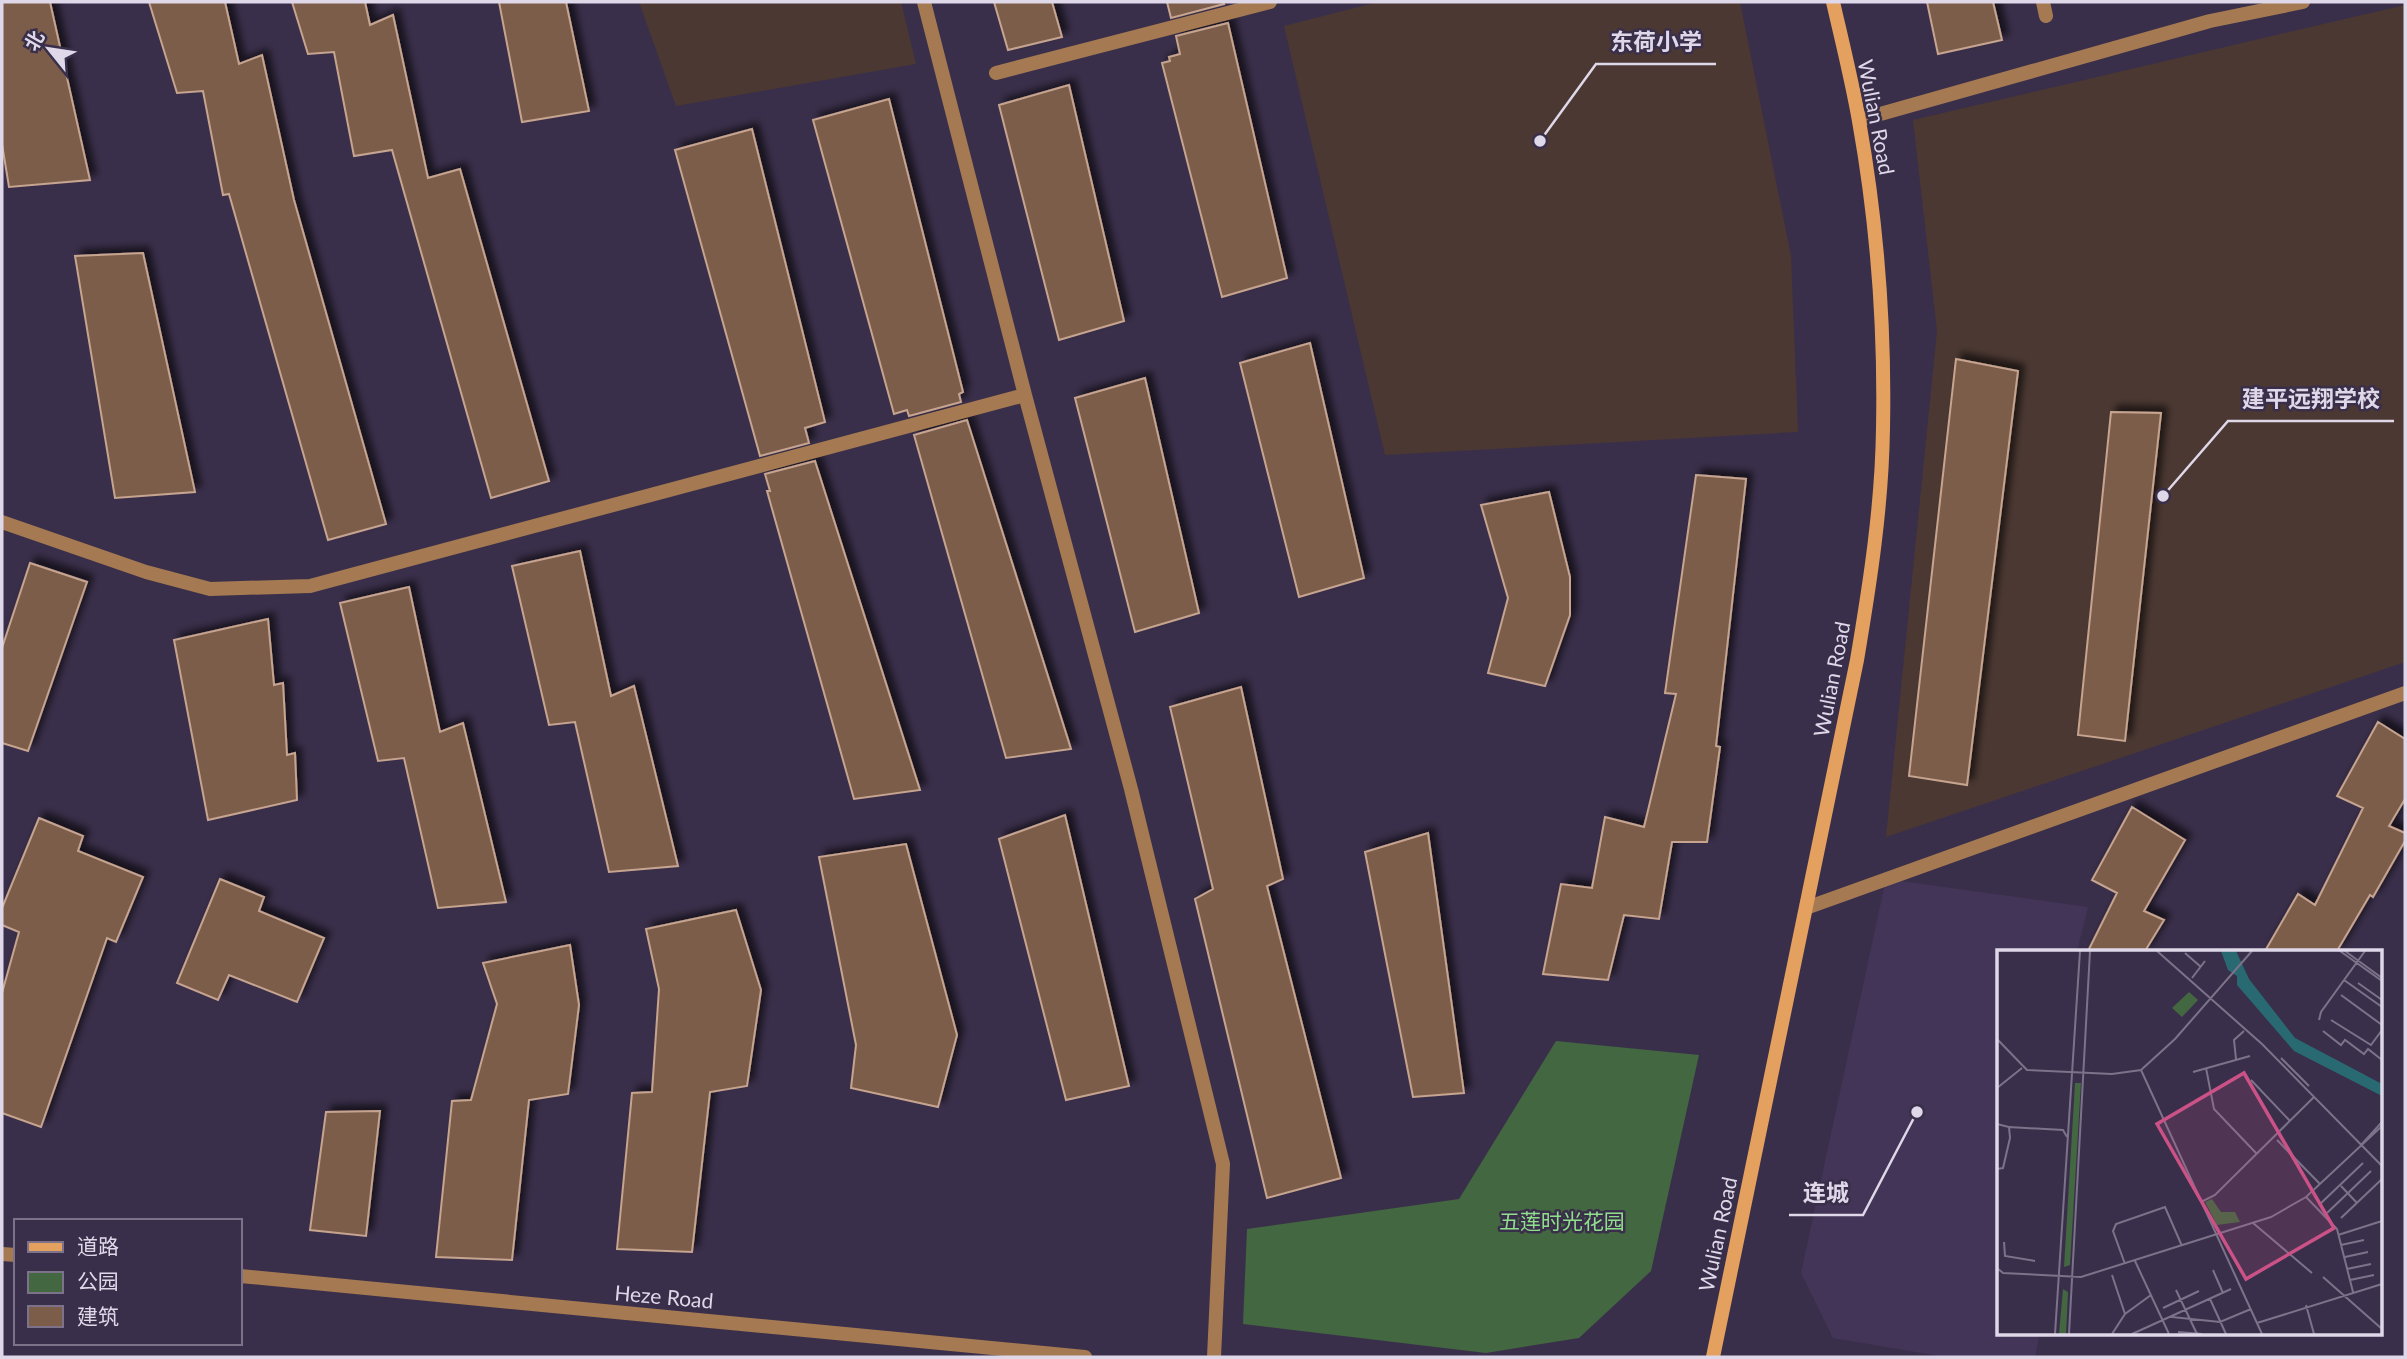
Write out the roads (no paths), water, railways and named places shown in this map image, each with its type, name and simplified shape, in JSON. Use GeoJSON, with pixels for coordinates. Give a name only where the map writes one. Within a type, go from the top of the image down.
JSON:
{"type":"FeatureCollection","features":[{"type":"Feature","properties":{"kind":"street"},"geometry":{"type":"LineString","coordinates":[[924,2],[1025,395],[1131,789],[1223,1164],[1213,1357]]}},
{"type":"Feature","properties":{"kind":"street"},"geometry":{"type":"LineString","coordinates":[[996,73],[1269,2]]}},
{"type":"Feature","properties":{"kind":"street","name":"Wulian Road"},"geometry":{"type":"LineString","coordinates":[[1713,1357],[1857,660],[1870,583],[1879,504],[1883,429],[1880,297],[1859,120],[1833,2]]}},
{"type":"Feature","properties":{"kind":"street"},"geometry":{"type":"LineString","coordinates":[[1859,120],[2210,21],[2303,2]]}},
{"type":"Feature","properties":{"kind":"street"},"geometry":{"type":"LineString","coordinates":[[2,522],[146,572],[210,589],[310,586],[1025,395]]}},
{"type":"Feature","properties":{"kind":"street"},"geometry":{"type":"LineString","coordinates":[[1806,908],[2405,694]]}},
{"type":"Feature","properties":{"kind":"street","name":"Heze Road"},"geometry":{"type":"LineString","coordinates":[[242,1276],[1085,1357]]}},
{"type":"Feature","properties":{"kind":"place","name":"东荷小学"},"geometry":{"type":"Point","coordinates":[1540,141]}},
{"type":"Feature","properties":{"kind":"place","name":"建平远翔学校"},"geometry":{"type":"Point","coordinates":[2163,496]}},
{"type":"Feature","properties":{"kind":"place","name":"连城"},"geometry":{"type":"Point","coordinates":[1917,1112]}},
{"type":"Feature","properties":{"kind":"park label","name":"五莲时光花园"},"geometry":{"type":"Point","coordinates":[1562,1220]}}]}
